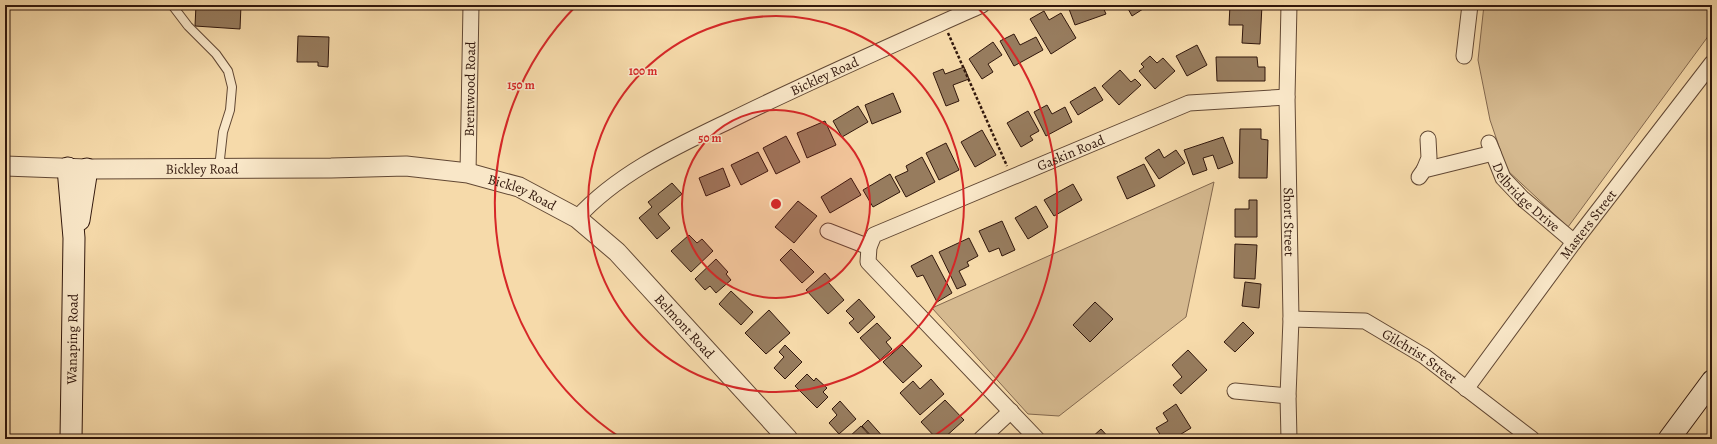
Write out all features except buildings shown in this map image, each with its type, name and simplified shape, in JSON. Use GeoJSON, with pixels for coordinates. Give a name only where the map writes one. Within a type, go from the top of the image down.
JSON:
{"type":"FeatureCollection","features":[{"type":"Feature","properties":{"kind":"main road","name":"Wanaping Road"},"geometry":{"type":"LineString","coordinates":[[71,439],[74,238],[83,204],[78,168]]}},
{"type":"Feature","properties":{"kind":"main road"},"geometry":{"type":"LineString","coordinates":[[1669,439],[1712,381]]}},
{"type":"Feature","properties":{"kind":"street","name":"Brentwood Road"},"geometry":{"type":"LineString","coordinates":[[468,173],[471,5]]}},
{"type":"Feature","properties":{"kind":"street","name":"Bickley Road"},"geometry":{"type":"LineString","coordinates":[[5,166],[78,168],[219,168],[406,166],[468,173],[519,187],[577,218],[592,201],[610,186],[666,152],[763,104],[982,5]]}},
{"type":"Feature","properties":{"kind":"street","name":"Short Street"},"geometry":{"type":"LineString","coordinates":[[1289,5],[1287,98],[1291,319],[1288,396],[1289,439]]}},
{"type":"Feature","properties":{"kind":"street"},"geometry":{"type":"LineString","coordinates":[[1464,56],[1470,5]]}},
{"type":"Feature","properties":{"kind":"street","name":"Masters Street"},"geometry":{"type":"LineString","coordinates":[[1466,389],[1574,242],[1712,63]]}},
{"type":"Feature","properties":{"kind":"street","name":"Gaskin Road"},"geometry":{"type":"LineString","coordinates":[[868,247],[874,235],[1189,103],[1287,98]]}},
{"type":"Feature","properties":{"kind":"street","name":"Delbridge Drive"},"geometry":{"type":"LineString","coordinates":[[1428,139],[1429,158],[1422,173],[1491,148],[1503,178],[1522,198],[1574,242]]}},
{"type":"Feature","properties":{"kind":"street","name":"Belmont Road"},"geometry":{"type":"LineString","coordinates":[[577,218],[617,252],[788,439]]}},
{"type":"Feature","properties":{"kind":"street"},"geometry":{"type":"LineString","coordinates":[[828,231],[868,247],[868,262],[1037,439]]}},
{"type":"Feature","properties":{"kind":"street","name":"Gilchrist Street"},"geometry":{"type":"LineString","coordinates":[[1291,319],[1365,321],[1424,356],[1532,439]]}},
{"type":"Feature","properties":{"kind":"street"},"geometry":{"type":"LineString","coordinates":[[1235,391],[1288,396]]}},
{"type":"Feature","properties":{"kind":"street"},"geometry":{"type":"LineString","coordinates":[[981,439],[1011,411]]}},
{"type":"Feature","properties":{"kind":"lane"},"geometry":{"type":"LineString","coordinates":[[172,5],[188,26],[216,54],[228,71],[232,87],[230,110],[223,132],[219,168]]}},
{"type":"Feature","properties":{"kind":"path"},"geometry":{"type":"LineString","coordinates":[[944,22],[1012,178]]}},
{"type":"Feature","properties":{"kind":"shaded area"},"geometry":{"type":"Polygon","coordinates":[[[1484,5],[1712,5],[1712,31],[1568,227],[1507,170],[1490,120],[1478,60],[1484,5]]]}},
{"type":"Feature","properties":{"kind":"shaded area"},"geometry":{"type":"Polygon","coordinates":[[[1214,182],[1186,317],[1059,416],[1028,414],[932,308],[1214,182]]]}}]}
